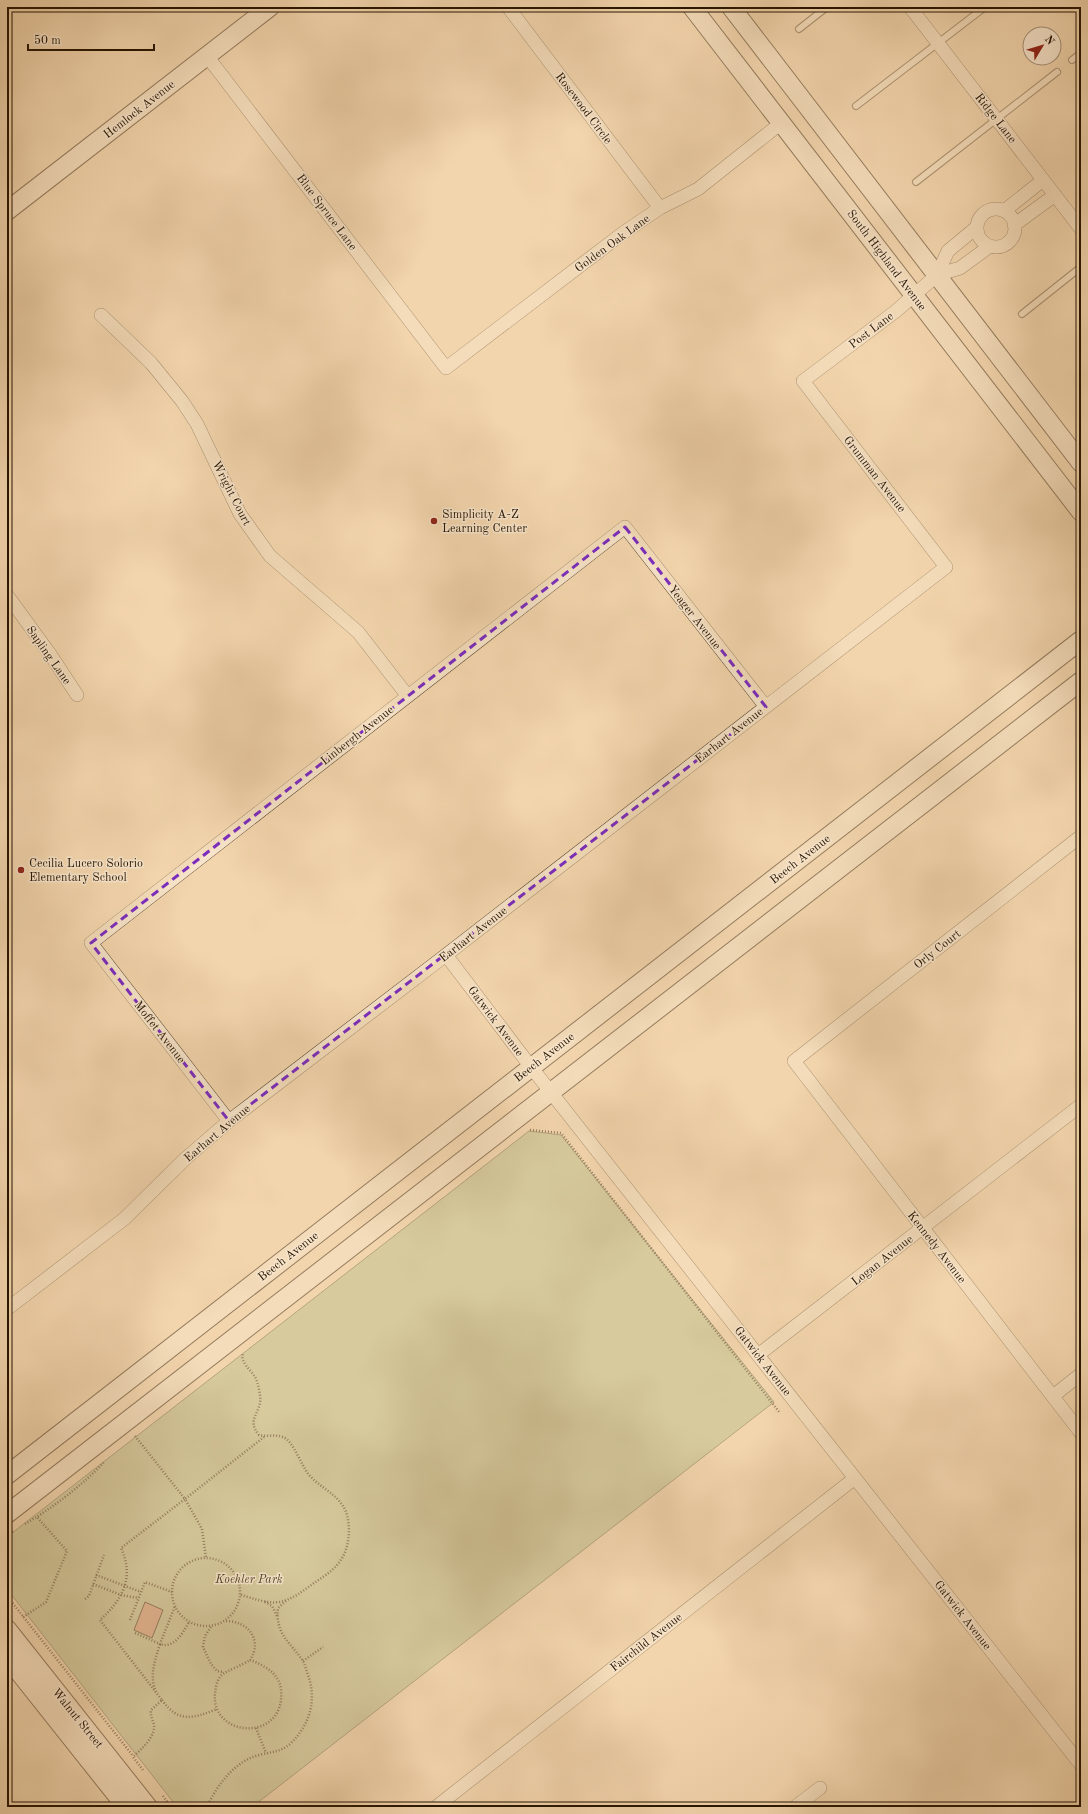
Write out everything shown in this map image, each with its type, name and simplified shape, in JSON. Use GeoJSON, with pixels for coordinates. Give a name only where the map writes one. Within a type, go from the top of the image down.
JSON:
{"type":"FeatureCollection","features":[{"type":"Feature","properties":{"kind":"main road","name":"Hemlock Avenue"},"geometry":{"type":"LineString","coordinates":[[7,211],[270,7]]}},
{"type":"Feature","properties":{"kind":"main road","name":"South Highland Avenue"},"geometry":{"type":"LineString","coordinates":[[692,7],[1081,512]]}},
{"type":"Feature","properties":{"kind":"main road"},"geometry":{"type":"LineString","coordinates":[[731,7],[1081,463]]}},
{"type":"Feature","properties":{"kind":"main road","name":"Beech Avenue"},"geometry":{"type":"LineString","coordinates":[[7,1475],[1081,640]]}},
{"type":"Feature","properties":{"kind":"main road"},"geometry":{"type":"LineString","coordinates":[[7,1514],[1081,680]]}},
{"type":"Feature","properties":{"kind":"main road","name":"Walnut Street"},"geometry":{"type":"LineString","coordinates":[[7,1629],[148,1807]]}},
{"type":"Feature","properties":{"kind":"main road","name":"Walnut Street"},"geometry":{"type":"LineString","coordinates":[[7,1657],[126,1807]]}},
{"type":"Feature","properties":{"kind":"street","name":"Rosewood Circle"},"geometry":{"type":"LineString","coordinates":[[508,7],[660,208]]}},
{"type":"Feature","properties":{"kind":"street","name":"Ridge Lane"},"geometry":{"type":"LineString","coordinates":[[910,7],[1081,229]]}},
{"type":"Feature","properties":{"kind":"street","name":"Blue Spruce Lane"},"geometry":{"type":"LineString","coordinates":[[207,56],[446,368]]}},
{"type":"Feature","properties":{"kind":"street","name":"Golden Oak Lane"},"geometry":{"type":"LineString","coordinates":[[446,368],[623,233],[660,208],[698,189],[781,123]]}},
{"type":"Feature","properties":{"kind":"street"},"geometry":{"type":"LineString","coordinates":[[1004,211],[1043,180]]}},
{"type":"Feature","properties":{"kind":"street"},"geometry":{"type":"LineString","coordinates":[[1014,225],[1055,195]]}},
{"type":"Feature","properties":{"kind":"street"},"geometry":{"type":"LineString","coordinates":[[992,209],[1004,211],[1009,214],[1014,225],[1012,237],[1008,242],[996,247],[990,246],[980,239],[977,227],[978,221],[986,212],[992,209]]}},
{"type":"Feature","properties":{"kind":"street"},"geometry":{"type":"LineString","coordinates":[[937,276],[948,251],[977,227]]}},
{"type":"Feature","properties":{"kind":"street"},"geometry":{"type":"LineString","coordinates":[[937,276],[960,268],[990,246]]}},
{"type":"Feature","properties":{"kind":"street","name":"Post Lane"},"geometry":{"type":"LineString","coordinates":[[803,381],[914,296],[937,276]]}},
{"type":"Feature","properties":{"kind":"street","name":"Wright Court"},"geometry":{"type":"LineString","coordinates":[[101,315],[151,363],[182,401],[197,424],[240,514],[270,556],[358,632],[407,695]]}},
{"type":"Feature","properties":{"kind":"street","name":"Grumman Avenue"},"geometry":{"type":"LineString","coordinates":[[803,381],[946,566]]}},
{"type":"Feature","properties":{"kind":"street","name":"Linbergh Avenue"},"geometry":{"type":"LineString","coordinates":[[91,943],[407,695],[625,527]]}},
{"type":"Feature","properties":{"kind":"street","name":"Yeager Avenue"},"geometry":{"type":"LineString","coordinates":[[625,527],[766,707]]}},
{"type":"Feature","properties":{"kind":"street","name":"Earhart Avenue"},"geometry":{"type":"LineString","coordinates":[[7,1309],[124,1219],[186,1158],[229,1121],[446,956],[946,566]]}},
{"type":"Feature","properties":{"kind":"street","name":"Sapling Lane"},"geometry":{"type":"LineString","coordinates":[[7,595],[50,654],[77,695]]}},
{"type":"Feature","properties":{"kind":"street","name":"Orly Court"},"geometry":{"type":"LineString","coordinates":[[794,1061],[1081,836]]}},
{"type":"Feature","properties":{"kind":"street","name":"Moffet Avenue"},"geometry":{"type":"LineString","coordinates":[[91,943],[229,1121]]}},
{"type":"Feature","properties":{"kind":"street","name":"Gatwick Avenue"},"geometry":{"type":"LineString","coordinates":[[446,956],[531,1067],[1081,1765]]}},
{"type":"Feature","properties":{"kind":"street","name":"Kennedy Avenue"},"geometry":{"type":"LineString","coordinates":[[794,1061],[922,1229],[1081,1433]]}},
{"type":"Feature","properties":{"kind":"street","name":"Logan Avenue"},"geometry":{"type":"LineString","coordinates":[[758,1355],[1081,1105]]}},
{"type":"Feature","properties":{"kind":"street"},"geometry":{"type":"LineString","coordinates":[[1053,1396],[1081,1374]]}},
{"type":"Feature","properties":{"kind":"street","name":"Fairchild Avenue"},"geometry":{"type":"LineString","coordinates":[[436,1807],[856,1478]]}},
{"type":"Feature","properties":{"kind":"street"},"geometry":{"type":"LineString","coordinates":[[795,1807],[820,1788]]}},
{"type":"Feature","properties":{"kind":"lane"},"geometry":{"type":"LineString","coordinates":[[799,29],[827,7]]}},
{"type":"Feature","properties":{"kind":"lane"},"geometry":{"type":"LineString","coordinates":[[856,106],[985,7]]}},
{"type":"Feature","properties":{"kind":"lane"},"geometry":{"type":"LineString","coordinates":[[1072,60],[1081,53]]}},
{"type":"Feature","properties":{"kind":"lane"},"geometry":{"type":"LineString","coordinates":[[916,182],[1057,72]]}},
{"type":"Feature","properties":{"kind":"lane"},"geometry":{"type":"LineString","coordinates":[[1022,314],[1081,267]]}},
{"type":"Feature","properties":{"kind":"path"},"geometry":{"type":"LineString","coordinates":[[528,1130],[561,1133],[780,1413]]}},
{"type":"Feature","properties":{"kind":"path"},"geometry":{"type":"LineString","coordinates":[[244,1351],[242,1360],[254,1376],[261,1397],[258,1410],[252,1422],[254,1430],[259,1435],[273,1435],[290,1441],[312,1479],[332,1493],[340,1501],[346,1512],[348,1523],[347,1546],[342,1558],[336,1566],[278,1608],[277,1616]]}},
{"type":"Feature","properties":{"kind":"path"},"geometry":{"type":"LineString","coordinates":[[135,1436],[185,1499],[202,1529],[206,1558]]}},
{"type":"Feature","properties":{"kind":"path"},"geometry":{"type":"LineString","coordinates":[[217,1709],[191,1718],[182,1717],[165,1705],[100,1620],[115,1606],[125,1585],[126,1566],[121,1548],[264,1436]]}},
{"type":"Feature","properties":{"kind":"path"},"geometry":{"type":"LineString","coordinates":[[23,1617],[46,1602],[67,1551],[37,1517]]}},
{"type":"Feature","properties":{"kind":"path"},"geometry":{"type":"LineString","coordinates":[[85,1599],[88,1596],[104,1555]]}},
{"type":"Feature","properties":{"kind":"path"},"geometry":{"type":"LineString","coordinates":[[206,1558],[217,1559],[227,1564],[235,1572],[240,1583],[241,1595],[238,1606],[232,1616],[226,1621],[211,1627],[201,1626],[189,1622],[180,1615],[174,1606],[172,1592],[177,1573],[185,1565],[194,1560],[206,1558]]}},
{"type":"Feature","properties":{"kind":"path"},"geometry":{"type":"LineString","coordinates":[[96,1575],[141,1592]]}},
{"type":"Feature","properties":{"kind":"path"},"geometry":{"type":"LineString","coordinates":[[130,1620],[145,1582],[172,1592]]}},
{"type":"Feature","properties":{"kind":"path"},"geometry":{"type":"LineString","coordinates":[[93,1584],[121,1594],[138,1598]]}},
{"type":"Feature","properties":{"kind":"path"},"geometry":{"type":"LineString","coordinates":[[241,1595],[278,1602],[288,1600]]}},
{"type":"Feature","properties":{"kind":"path"},"geometry":{"type":"LineString","coordinates":[[7,1596],[147,1776]]}},
{"type":"Feature","properties":{"kind":"path"},"geometry":{"type":"LineString","coordinates":[[207,1807],[224,1780],[232,1771],[247,1760],[266,1753],[281,1750],[289,1744],[299,1734],[310,1711],[313,1697],[311,1682],[303,1661],[285,1639],[272,1606],[263,1600]]}},
{"type":"Feature","properties":{"kind":"path"},"geometry":{"type":"LineString","coordinates":[[158,1696],[154,1686],[154,1666],[160,1644],[174,1606]]}},
{"type":"Feature","properties":{"kind":"path"},"geometry":{"type":"LineString","coordinates":[[211,1627],[205,1636],[203,1647],[211,1664],[217,1671],[224,1672],[236,1669],[250,1660],[254,1654],[255,1644],[252,1635],[246,1626],[235,1621],[226,1621]]}},
{"type":"Feature","properties":{"kind":"path"},"geometry":{"type":"LineString","coordinates":[[135,1633],[166,1646],[171,1645],[185,1630],[189,1622]]}},
{"type":"Feature","properties":{"kind":"path"},"geometry":{"type":"LineString","coordinates":[[303,1661],[322,1647]]}},
{"type":"Feature","properties":{"kind":"path"},"geometry":{"type":"LineString","coordinates":[[224,1672],[219,1677],[216,1687],[214,1698],[217,1709],[223,1718],[231,1725],[242,1729],[256,1728],[268,1722],[279,1710],[282,1698],[281,1687],[276,1676],[268,1669],[250,1660]]}},
{"type":"Feature","properties":{"kind":"path"},"geometry":{"type":"LineString","coordinates":[[133,1757],[146,1744],[153,1734],[154,1729],[150,1714],[151,1710],[162,1700]]}},
{"type":"Feature","properties":{"kind":"path"},"geometry":{"type":"LineString","coordinates":[[256,1728],[266,1753]]}},
{"type":"Feature","properties":{"kind":"path"},"geometry":{"type":"LineString","coordinates":[[162,1794],[172,1807]]}},
{"type":"Feature","properties":{"kind":"highlighted area"},"geometry":{"type":"Polygon","coordinates":[[[625,527],[766,707],[229,1121],[91,943],[625,527]]]}},
{"type":"Feature","properties":{"kind":"green space","name":"Koehler Park"},"geometry":{"type":"Polygon","coordinates":[[[529,1131],[561,1135],[774,1402],[252,1807],[177,1807],[7,1589],[7,1537],[529,1131]]]}},
{"type":"Feature","properties":{"kind":"building"},"geometry":{"type":"Polygon","coordinates":[[[145,1602],[163,1610],[152,1638],[134,1630],[145,1602]]]}},
{"type":"Feature","properties":{"kind":"place","name":"Simplicity A-Z Learning Center"},"geometry":{"type":"Point","coordinates":[434,521]}},
{"type":"Feature","properties":{"kind":"place","name":"Cecilia Lucero Solorio Elementary School"},"geometry":{"type":"Point","coordinates":[21,870]}}]}
